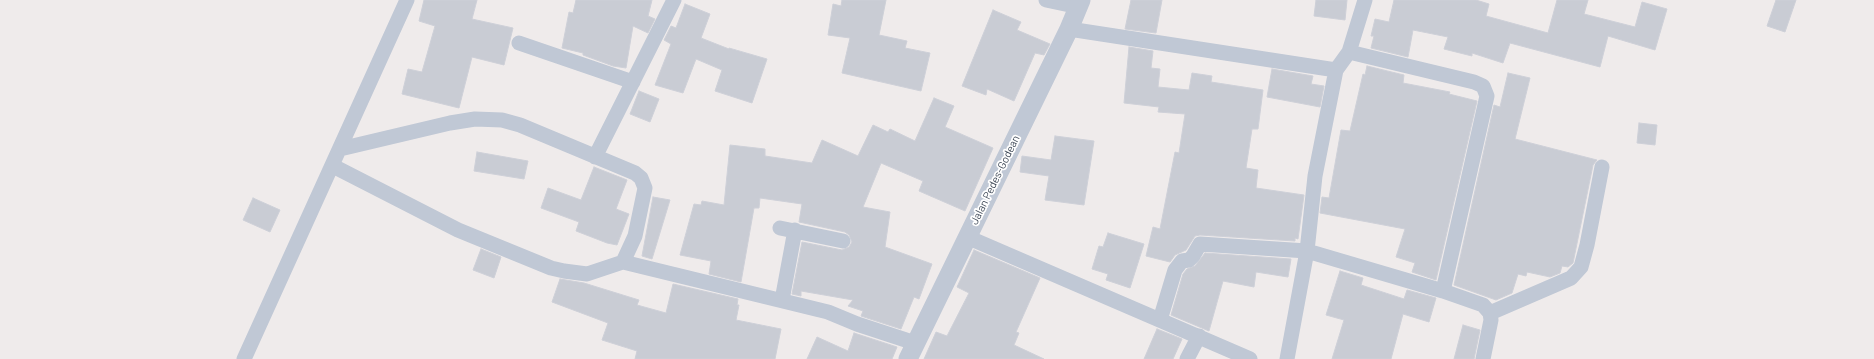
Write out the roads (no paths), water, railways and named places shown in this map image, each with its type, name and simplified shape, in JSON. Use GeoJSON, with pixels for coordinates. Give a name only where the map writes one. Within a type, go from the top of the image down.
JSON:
{"type":"FeatureCollection","features":[{"type":"Feature","properties":{"kind":"street"},"geometry":{"type":"LineString","coordinates":[[244,359],[407,0]]}},
{"type":"Feature","properties":{"kind":"street"},"geometry":{"type":"LineString","coordinates":[[594,157],[674,0]]}},
{"type":"Feature","properties":{"kind":"street"},"geometry":{"type":"LineString","coordinates":[[1046,0],[1080,4]]}},
{"type":"Feature","properties":{"kind":"street"},"geometry":{"type":"LineString","coordinates":[[1287,359],[1307,251],[1315,176],[1336,70],[1349,52],[1365,0]]}},
{"type":"Feature","properties":{"kind":"street","name":"Jalan Pedes-Godean"},"geometry":{"type":"LineString","coordinates":[[911,351],[1080,4]]}},
{"type":"Feature","properties":{"kind":"street"},"geometry":{"type":"LineString","coordinates":[[1069,29],[1336,70]]}},
{"type":"Feature","properties":{"kind":"street"},"geometry":{"type":"LineString","coordinates":[[519,43],[633,82]]}},
{"type":"Feature","properties":{"kind":"street"},"geometry":{"type":"LineString","coordinates":[[1349,52],[1474,82],[1483,86],[1487,96],[1443,291]]}},
{"type":"Feature","properties":{"kind":"street"},"geometry":{"type":"LineString","coordinates":[[342,145],[450,123],[485,119],[502,120],[520,125],[635,173],[641,178],[645,188],[635,236],[623,262]]}},
{"type":"Feature","properties":{"kind":"street"},"geometry":{"type":"LineString","coordinates":[[332,166],[458,230],[551,268],[587,274],[623,262],[828,312],[858,324],[911,351]]}},
{"type":"Feature","properties":{"kind":"street"},"geometry":{"type":"LineString","coordinates":[[1490,314],[1571,278],[1581,268],[1588,245],[1602,167]]}},
{"type":"Feature","properties":{"kind":"street"},"geometry":{"type":"LineString","coordinates":[[780,228],[843,240]]}},
{"type":"Feature","properties":{"kind":"street"},"geometry":{"type":"LineString","coordinates":[[782,300],[795,230]]}},
{"type":"Feature","properties":{"kind":"street"},"geometry":{"type":"LineString","coordinates":[[967,237],[1250,359]]}},
{"type":"Feature","properties":{"kind":"street"},"geometry":{"type":"LineString","coordinates":[[1160,320],[1176,270],[1182,262],[1189,260],[1193,256],[1200,244],[1307,251],[1443,291],[1483,305],[1490,314],[1490,329],[1483,359]]}},
{"type":"Feature","properties":{"kind":"street"},"geometry":{"type":"LineString","coordinates":[[1187,359],[1199,336]]}}]}
